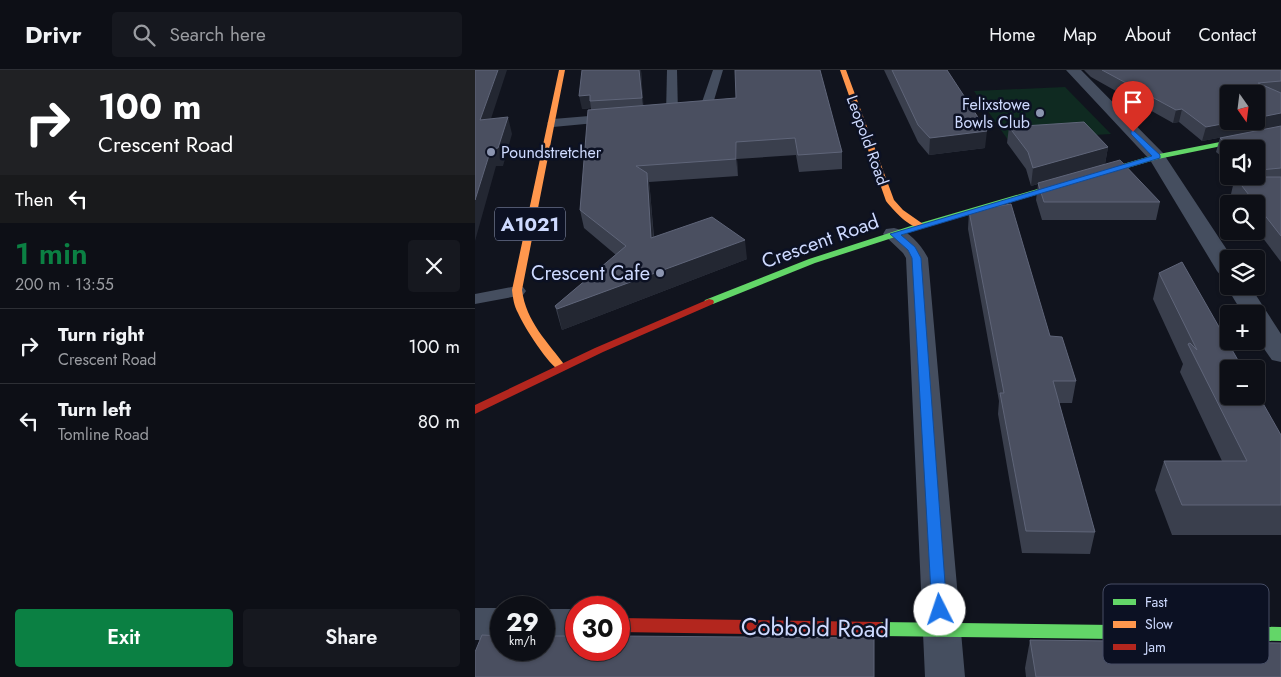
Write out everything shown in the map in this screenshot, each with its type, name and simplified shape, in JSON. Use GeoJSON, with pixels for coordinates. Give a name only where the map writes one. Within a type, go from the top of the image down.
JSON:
{"type":"FeatureCollection","features":[{"type":"Feature","properties":{"kind":"main road","name":"A1021"},"geometry":{"type":"LineString","coordinates":[[560,367],[531,326],[518,299],[517,291],[525,246],[553,123],[562,70]]}},
{"type":"Feature","properties":{"kind":"main road","name":"Leopold Road"},"geometry":{"type":"LineString","coordinates":[[843,70],[890,201],[900,212],[907,230]]}},
{"type":"Feature","properties":{"kind":"main road","name":"Crescent Road"},"geometry":{"type":"LineString","coordinates":[[475,410],[560,367],[813,261],[907,230],[1157,157],[1281,132]]}},
{"type":"Feature","properties":{"kind":"main road","name":"Cobbold Road"},"geometry":{"type":"LineString","coordinates":[[630,626],[1103,632]]}},
{"type":"Feature","properties":{"kind":"street"},"geometry":{"type":"LineString","coordinates":[[1073,70],[1157,157],[1220,257]]}},
{"type":"Feature","properties":{"kind":"street","name":"Leopold Road"},"geometry":{"type":"LineString","coordinates":[[907,230],[912,249],[917,258],[945,677]]}},
{"type":"Feature","properties":{"kind":"street"},"geometry":{"type":"LineString","coordinates":[[1265,328],[1281,354]]}},
{"type":"Feature","properties":{"kind":"street"},"geometry":{"type":"LineString","coordinates":[[475,624],[490,624]]}},
{"type":"Feature","properties":{"kind":"lane"},"geometry":{"type":"LineString","coordinates":[[672,70],[667,114],[706,107],[719,70]]}},
{"type":"Feature","properties":{"kind":"lane"},"geometry":{"type":"LineString","coordinates":[[553,123],[622,118]]}},
{"type":"Feature","properties":{"kind":"lane"},"geometry":{"type":"LineString","coordinates":[[475,299],[517,291]]}},
{"type":"Feature","properties":{"kind":"green space","name":"Felixstowe Bowls Club"},"geometry":{"type":"Polygon","coordinates":[[[1065,87],[1111,134],[1008,140],[974,91],[1065,87]]]}},
{"type":"Feature","properties":{"kind":"building"},"geometry":{"type":"Polygon","coordinates":[[[475,70],[498,70],[480,120],[508,117],[498,148],[491,149],[475,200],[475,70]]]}},
{"type":"Feature","properties":{"kind":"building"},"geometry":{"type":"Polygon","coordinates":[[[582,70],[639,70],[642,98],[590,101],[590,95],[579,96],[582,70]]]}},
{"type":"Feature","properties":{"kind":"building"},"geometry":{"type":"Polygon","coordinates":[[[735,70],[820,70],[842,152],[798,155],[795,138],[736,142],[736,159],[636,166],[647,173],[651,238],[712,217],[745,240],[557,309],[555,306],[626,246],[580,210],[588,110],[736,98],[735,70]]]}},
{"type":"Feature","properties":{"kind":"building"},"geometry":{"type":"Polygon","coordinates":[[[892,70],[947,70],[987,131],[930,138],[918,125],[892,70]]]}},
{"type":"Feature","properties":{"kind":"building"},"geometry":{"type":"Polygon","coordinates":[[[1102,70],[1281,70],[1281,81],[1258,83],[1263,85],[1220,85],[1220,124],[1206,127],[1182,109],[1176,110],[1102,70]]]}},
{"type":"Feature","properties":{"kind":"building"},"geometry":{"type":"Polygon","coordinates":[[[1265,86],[1281,93],[1281,113],[1265,116],[1265,86]]]}},
{"type":"Feature","properties":{"kind":"building"},"geometry":{"type":"Polygon","coordinates":[[[1084,122],[1108,147],[1033,168],[1028,152],[1009,127],[1084,122]]]}},
{"type":"Feature","properties":{"kind":"building"},"geometry":{"type":"Polygon","coordinates":[[[1281,126],[1281,168],[1265,170],[1265,140],[1222,140],[1220,138],[1265,130],[1281,126]]]}},
{"type":"Feature","properties":{"kind":"building"},"geometry":{"type":"Polygon","coordinates":[[[1120,160],[1160,202],[1044,202],[1038,183],[1120,160]]]}},
{"type":"Feature","properties":{"kind":"building"},"geometry":{"type":"Polygon","coordinates":[[[1265,177],[1281,177],[1281,236],[1265,216],[1265,195],[1249,195],[1241,185],[1265,185],[1265,177]]]}},
{"type":"Feature","properties":{"kind":"building"},"geometry":{"type":"Polygon","coordinates":[[[1011,204],[1050,336],[1062,337],[1076,381],[1053,381],[1095,532],[1026,531],[1000,393],[1004,393],[969,211],[1011,204]]]}},
{"type":"Feature","properties":{"kind":"building"},"geometry":{"type":"Polygon","coordinates":[[[1182,262],[1220,329],[1220,350],[1232,350],[1238,360],[1220,360],[1220,405],[1264,405],[1281,435],[1281,505],[1182,505],[1164,461],[1247,461],[1188,344],[1190,343],[1197,350],[1159,273],[1182,262]]]}},
{"type":"Feature","properties":{"kind":"building"},"geometry":{"type":"Polygon","coordinates":[[[482,635],[490,635],[490,661],[555,661],[555,636],[565,636],[565,661],[630,661],[630,636],[874,638],[874,677],[475,677],[475,652],[482,635]]]}},
{"type":"Feature","properties":{"kind":"building"},"geometry":{"type":"Polygon","coordinates":[[[1030,640],[1103,641],[1103,664],[1269,664],[1269,643],[1281,643],[1281,677],[1036,677],[1030,640]]]}},
{"type":"Feature","properties":{"kind":"traffic: fast"},"geometry":{"type":"LineString","coordinates":[[920,226],[1157,157],[1281,132]]}},
{"type":"Feature","properties":{"kind":"traffic: fast"},"geometry":{"type":"LineString","coordinates":[[709,302],[812,261],[920,226]]}},
{"type":"Feature","properties":{"kind":"traffic: fast"},"geometry":{"type":"LineString","coordinates":[[880,629],[1103,632]]}},
{"type":"Feature","properties":{"kind":"traffic: fast"},"geometry":{"type":"LineString","coordinates":[[1269,634],[1281,634]]}},
{"type":"Feature","properties":{"kind":"traffic: slow"},"geometry":{"type":"LineString","coordinates":[[560,367],[539,341],[527,321],[518,301],[517,290],[562,70]]}},
{"type":"Feature","properties":{"kind":"traffic: slow"},"geometry":{"type":"LineString","coordinates":[[843,70],[890,201],[900,212],[920,226]]}},
{"type":"Feature","properties":{"kind":"traffic: jam"},"geometry":{"type":"LineString","coordinates":[[475,410],[599,350],[709,302]]}},
{"type":"Feature","properties":{"kind":"traffic: jam"},"geometry":{"type":"LineString","coordinates":[[630,625],[880,629]]}},
{"type":"Feature","properties":{"kind":"place","name":"Felixstowe Bowls Club"},"geometry":{"type":"Point","coordinates":[1040,113]}},
{"type":"Feature","properties":{"kind":"place","name":"Poundstretcher"},"geometry":{"type":"Point","coordinates":[491,152]}},
{"type":"Feature","properties":{"kind":"place","name":"Crescent Cafe"},"geometry":{"type":"Point","coordinates":[660,273]}},
{"type":"Feature","properties":{"kind":"route"},"geometry":{"type":"LineString","coordinates":[[940,610],[917,258],[912,249],[894,234],[1157,157],[1133,132]]}}]}
